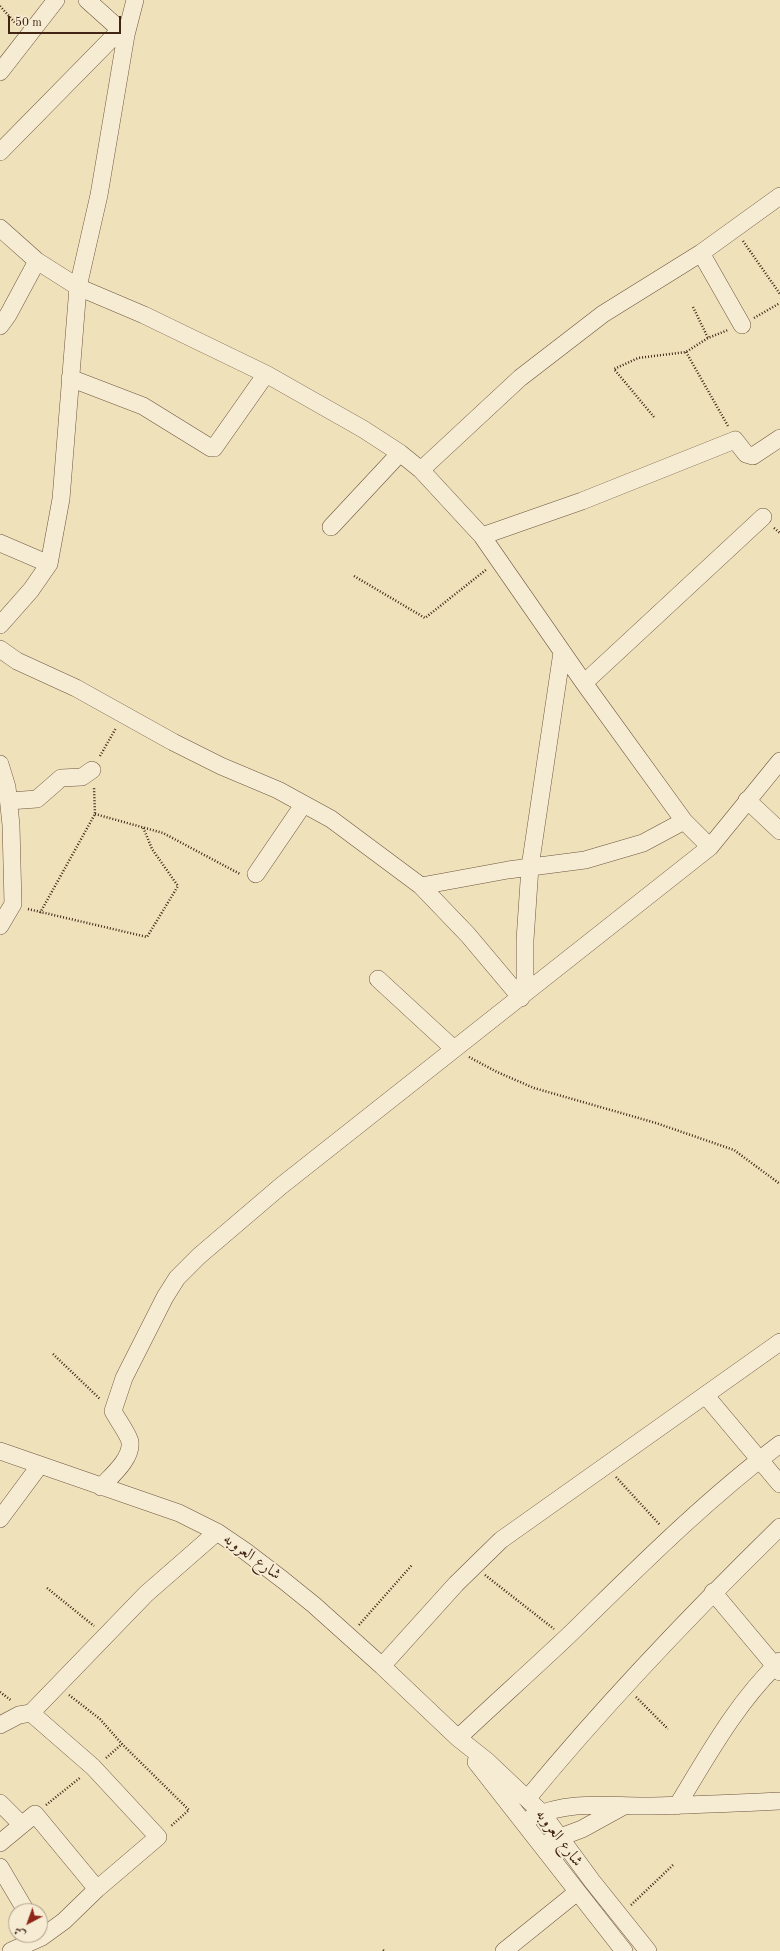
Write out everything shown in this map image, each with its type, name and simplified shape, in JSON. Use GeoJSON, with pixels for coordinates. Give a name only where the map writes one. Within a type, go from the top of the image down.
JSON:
{"type":"FeatureCollection","features":[{"type":"Feature","properties":{"kind":"street"},"geometry":{"type":"LineString","coordinates":[[0,72],[56,0]]}},
{"type":"Feature","properties":{"kind":"street"},"geometry":{"type":"LineString","coordinates":[[86,0],[123,33]]}},
{"type":"Feature","properties":{"kind":"street"},"geometry":{"type":"LineString","coordinates":[[0,624],[31,590],[49,564],[61,499],[78,287],[98,195],[123,33],[135,0]]}},
{"type":"Feature","properties":{"kind":"street"},"geometry":{"type":"LineString","coordinates":[[0,152],[123,33]]}},
{"type":"Feature","properties":{"kind":"street"},"geometry":{"type":"LineString","coordinates":[[421,470],[520,378],[603,314],[701,253],[780,196]]}},
{"type":"Feature","properties":{"kind":"street"},"geometry":{"type":"LineString","coordinates":[[1,232],[37,261],[78,287],[144,315],[266,374],[400,453],[421,470],[482,536],[562,652],[684,821],[710,847]]}},
{"type":"Feature","properties":{"kind":"street"},"geometry":{"type":"LineString","coordinates":[[701,253],[742,325]]}},
{"type":"Feature","properties":{"kind":"street"},"geometry":{"type":"LineString","coordinates":[[0,326],[8,315],[37,261]]}},
{"type":"Feature","properties":{"kind":"street"},"geometry":{"type":"LineString","coordinates":[[70,378],[143,406],[211,448],[214,448],[266,374]]}},
{"type":"Feature","properties":{"kind":"street"},"geometry":{"type":"LineString","coordinates":[[482,536],[582,501],[735,440],[746,454],[753,456],[780,438]]}},
{"type":"Feature","properties":{"kind":"street"},"geometry":{"type":"LineString","coordinates":[[331,527],[400,453]]}},
{"type":"Feature","properties":{"kind":"street"},"geometry":{"type":"LineString","coordinates":[[584,683],[763,517]]}},
{"type":"Feature","properties":{"kind":"street"},"geometry":{"type":"LineString","coordinates":[[0,543],[49,564]]}},
{"type":"Feature","properties":{"kind":"street"},"geometry":{"type":"LineString","coordinates":[[0,649],[17,661],[76,688],[173,742],[221,766],[278,790],[331,819],[421,886],[523,996]]}},
{"type":"Feature","properties":{"kind":"street"},"geometry":{"type":"LineString","coordinates":[[523,996],[530,867],[562,652]]}},
{"type":"Feature","properties":{"kind":"street"},"geometry":{"type":"LineString","coordinates":[[101,1487],[125,1459],[129,1449],[130,1442],[113,1412],[124,1378],[177,1278],[199,1256],[281,1186],[710,847],[780,761]]}},
{"type":"Feature","properties":{"kind":"street"},"geometry":{"type":"LineString","coordinates":[[0,764],[7,787],[9,801],[13,904],[0,926]]}},
{"type":"Feature","properties":{"kind":"street"},"geometry":{"type":"LineString","coordinates":[[9,801],[37,799],[61,778],[82,778],[92,770]]}},
{"type":"Feature","properties":{"kind":"street"},"geometry":{"type":"LineString","coordinates":[[747,800],[780,831]]}},
{"type":"Feature","properties":{"kind":"street"},"geometry":{"type":"LineString","coordinates":[[256,874],[303,805]]}},
{"type":"Feature","properties":{"kind":"street"},"geometry":{"type":"LineString","coordinates":[[421,886],[530,867],[585,860],[627,849],[664,833],[684,821]]}},
{"type":"Feature","properties":{"kind":"street"},"geometry":{"type":"LineString","coordinates":[[378,979],[454,1049]]}},
{"type":"Feature","properties":{"kind":"street"},"geometry":{"type":"LineString","coordinates":[[382,1666],[474,1566],[501,1540],[605,1465],[706,1396],[780,1342]]}},
{"type":"Feature","properties":{"kind":"street"},"geometry":{"type":"LineString","coordinates":[[706,1396],[780,1484]]}},
{"type":"Feature","properties":{"kind":"street"},"geometry":{"type":"LineString","coordinates":[[458,1738],[566,1638],[670,1536],[780,1444]]}},
{"type":"Feature","properties":{"kind":"street","name":"شارع العروبه"},"geometry":{"type":"LineString","coordinates":[[0,1451],[179,1514],[217,1532],[283,1580],[350,1636],[458,1738],[487,1761],[542,1813],[619,1917],[648,1951]]}},
{"type":"Feature","properties":{"kind":"street"},"geometry":{"type":"LineString","coordinates":[[0,1519],[40,1465]]}},
{"type":"Feature","properties":{"kind":"street"},"geometry":{"type":"LineString","coordinates":[[527,1799],[570,1746],[624,1686],[713,1592],[780,1527]]}},
{"type":"Feature","properties":{"kind":"street"},"geometry":{"type":"LineString","coordinates":[[0,1725],[19,1715],[31,1713],[146,1594],[217,1532]]}},
{"type":"Feature","properties":{"kind":"street"},"geometry":{"type":"LineString","coordinates":[[677,1806],[724,1728],[751,1692],[778,1666],[713,1592]]}},
{"type":"Feature","properties":{"kind":"street"},"geometry":{"type":"LineString","coordinates":[[31,1713],[93,1767],[158,1837],[97,1889],[76,1911],[48,1931]]}},
{"type":"Feature","properties":{"kind":"street","name":"شارع العروبه"},"geometry":{"type":"LineString","coordinates":[[458,1738],[523,1822],[542,1844],[576,1893],[624,1951]]}},
{"type":"Feature","properties":{"kind":"street"},"geometry":{"type":"LineString","coordinates":[[523,1822],[542,1813],[568,1806],[595,1804],[622,1807],[677,1806],[780,1801]]}},
{"type":"Feature","properties":{"kind":"street"},"geometry":{"type":"LineString","coordinates":[[0,1803],[28,1820],[97,1889]]}},
{"type":"Feature","properties":{"kind":"street"},"geometry":{"type":"LineString","coordinates":[[542,1844],[582,1829],[622,1807]]}},
{"type":"Feature","properties":{"kind":"street"},"geometry":{"type":"LineString","coordinates":[[0,1843],[28,1820]]}},
{"type":"Feature","properties":{"kind":"street"},"geometry":{"type":"LineString","coordinates":[[0,1867],[21,1903]]}},
{"type":"Feature","properties":{"kind":"street"},"geometry":{"type":"LineString","coordinates":[[504,1951],[576,1893]]}},
{"type":"Feature","properties":{"kind":"street"},"geometry":{"type":"LineString","coordinates":[[11,1951],[27,1943]]}},
{"type":"Feature","properties":{"kind":"path"},"geometry":{"type":"LineString","coordinates":[[0,6],[27,38]]}},
{"type":"Feature","properties":{"kind":"path"},"geometry":{"type":"LineString","coordinates":[[735,229],[780,294]]}},
{"type":"Feature","properties":{"kind":"path"},"geometry":{"type":"LineString","coordinates":[[654,417],[614,369],[638,358],[686,352],[708,338],[742,325],[780,303]]}},
{"type":"Feature","properties":{"kind":"path"},"geometry":{"type":"LineString","coordinates":[[693,307],[708,338]]}},
{"type":"Feature","properties":{"kind":"path"},"geometry":{"type":"LineString","coordinates":[[686,352],[735,440]]}},
{"type":"Feature","properties":{"kind":"path"},"geometry":{"type":"LineString","coordinates":[[354,576],[425,618],[499,560]]}},
{"type":"Feature","properties":{"kind":"path"},"geometry":{"type":"LineString","coordinates":[[40,913],[95,814],[164,833],[242,875],[252,876],[256,874]]}},
{"type":"Feature","properties":{"kind":"path"},"geometry":{"type":"LineString","coordinates":[[13,904],[40,913],[147,937],[178,886],[152,849],[143,827]]}},
{"type":"Feature","properties":{"kind":"path"},"geometry":{"type":"LineString","coordinates":[[454,1049],[497,1072],[534,1088],[656,1123],[734,1150],[780,1184]]}},
{"type":"Feature","properties":{"kind":"path"},"geometry":{"type":"LineString","coordinates":[[53,1354],[113,1412]]}},
{"type":"Feature","properties":{"kind":"path"},"geometry":{"type":"LineString","coordinates":[[605,1465],[670,1536]]}},
{"type":"Feature","properties":{"kind":"path"},"geometry":{"type":"LineString","coordinates":[[350,1636],[412,1565]]}},
{"type":"Feature","properties":{"kind":"path"},"geometry":{"type":"LineString","coordinates":[[474,1566],[566,1638]]}},
{"type":"Feature","properties":{"kind":"path"},"geometry":{"type":"LineString","coordinates":[[47,1588],[105,1635]]}},
{"type":"Feature","properties":{"kind":"path"},"geometry":{"type":"LineString","coordinates":[[57,1686],[100,1719],[122,1744],[189,1810],[158,1837]]}},
{"type":"Feature","properties":{"kind":"path"},"geometry":{"type":"LineString","coordinates":[[624,1686],[668,1729]]}},
{"type":"Feature","properties":{"kind":"path"},"geometry":{"type":"LineString","coordinates":[[28,1820],[122,1744]]}},
{"type":"Feature","properties":{"kind":"path"},"geometry":{"type":"LineString","coordinates":[[619,1917],[672,1865]]}}]}
